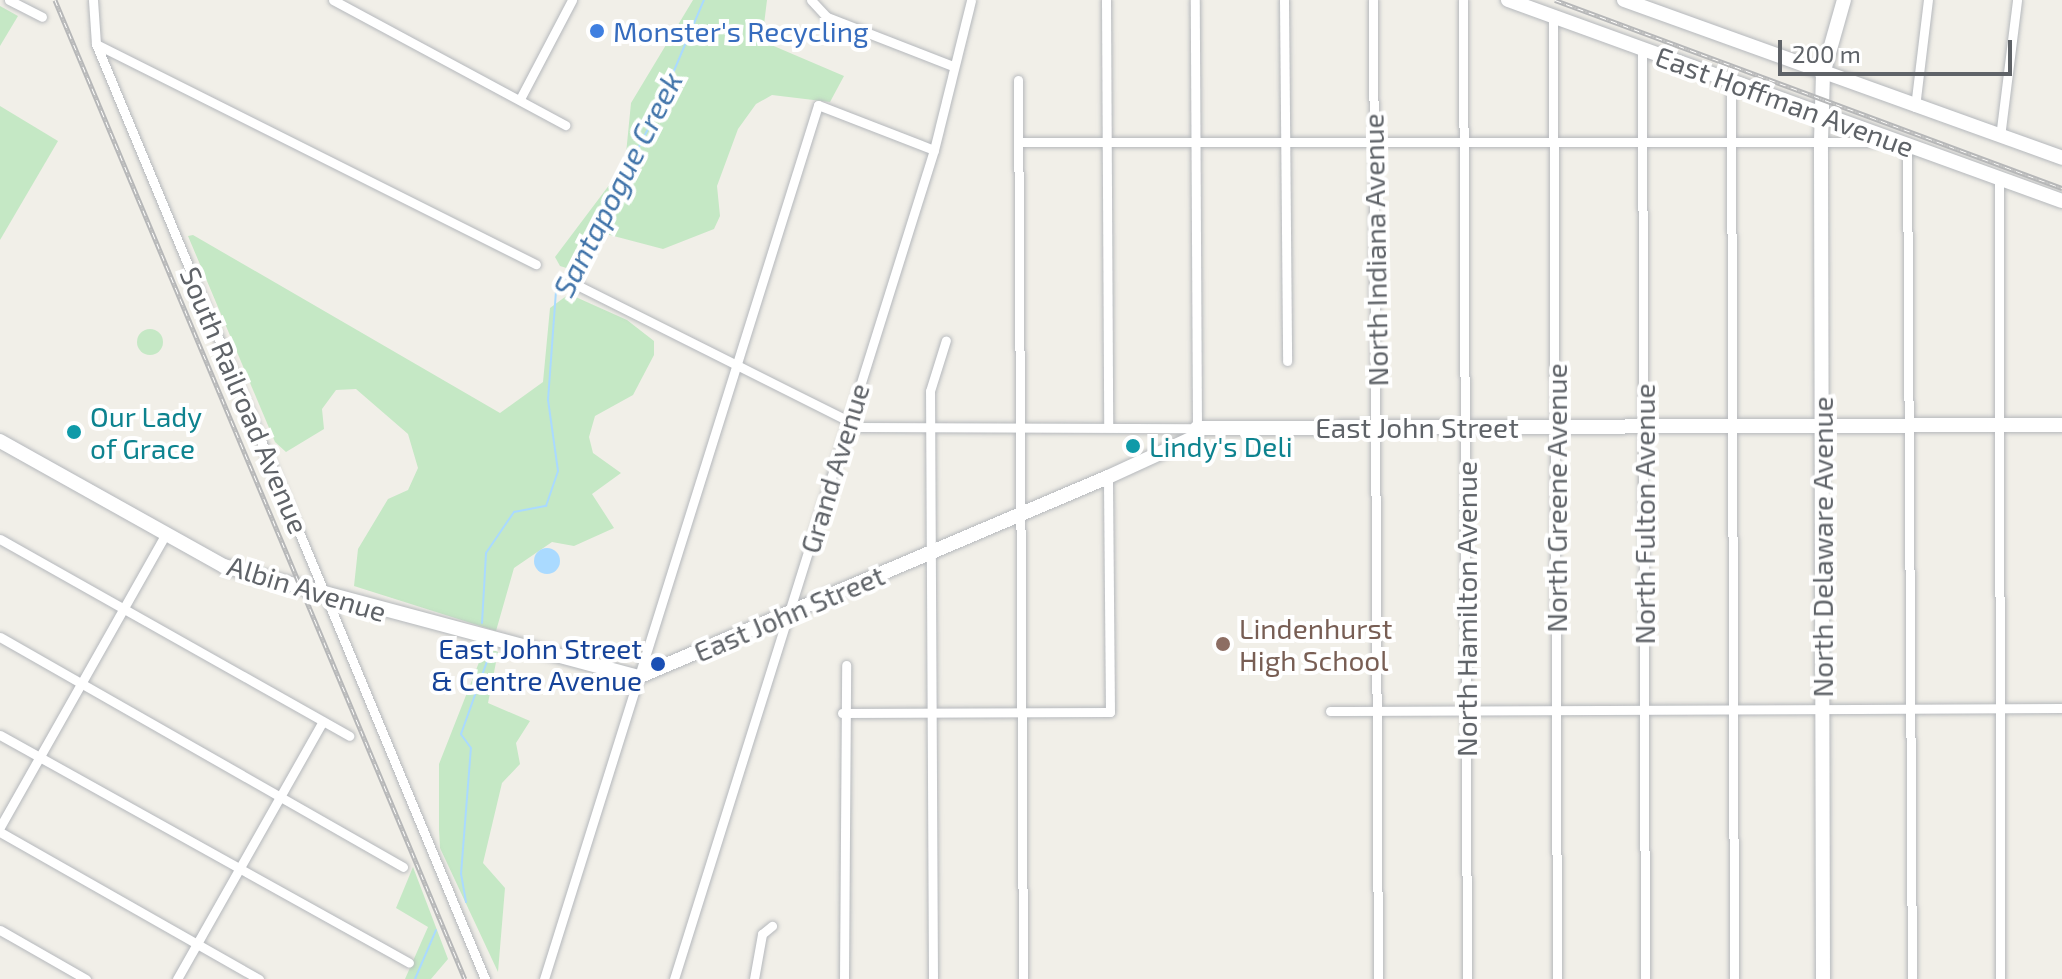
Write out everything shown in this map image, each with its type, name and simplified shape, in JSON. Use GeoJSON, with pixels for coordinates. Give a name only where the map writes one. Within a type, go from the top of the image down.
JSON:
{"type":"FeatureCollection","features":[{"type":"Feature","properties":{"kind":"street"},"geometry":{"type":"LineString","coordinates":[[9,0],[42,17]]}},
{"type":"Feature","properties":{"kind":"street","name":"South Railroad Avenue"},"geometry":{"type":"LineString","coordinates":[[93,0],[96,44],[485,979]]}},
{"type":"Feature","properties":{"kind":"street"},"geometry":{"type":"LineString","coordinates":[[333,0],[565,125]]}},
{"type":"Feature","properties":{"kind":"street"},"geometry":{"type":"LineString","coordinates":[[520,99],[572,0]]}},
{"type":"Feature","properties":{"kind":"street"},"geometry":{"type":"LineString","coordinates":[[811,0],[827,17],[953,66]]}},
{"type":"Feature","properties":{"kind":"street","name":"Grand Avenue"},"geometry":{"type":"LineString","coordinates":[[674,979],[934,150],[971,0]]}},
{"type":"Feature","properties":{"kind":"street"},"geometry":{"type":"LineString","coordinates":[[1106,0],[1108,427]]}},
{"type":"Feature","properties":{"kind":"street"},"geometry":{"type":"LineString","coordinates":[[571,282],[849,422],[929,428],[1197,428],[1195,0]]}},
{"type":"Feature","properties":{"kind":"street"},"geometry":{"type":"LineString","coordinates":[[1284,0],[1287,361]]}},
{"type":"Feature","properties":{"kind":"street","name":"North Indiana Avenue"},"geometry":{"type":"LineString","coordinates":[[1373,0],[1378,979]]}},
{"type":"Feature","properties":{"kind":"street","name":"North Hamilton Avenue"},"geometry":{"type":"LineString","coordinates":[[1463,0],[1467,979]]}},
{"type":"Feature","properties":{"kind":"street","name":"East Hoffman Avenue"},"geometry":{"type":"LineString","coordinates":[[1508,0],[2062,201]]}},
{"type":"Feature","properties":{"kind":"street","name":"East Hoffman Avenue"},"geometry":{"type":"LineString","coordinates":[[1624,0],[2062,158]]}},
{"type":"Feature","properties":{"kind":"street","name":"North Delaware Avenue"},"geometry":{"type":"LineString","coordinates":[[1823,979],[1821,114],[1823,74],[1844,0]]}},
{"type":"Feature","properties":{"kind":"street"},"geometry":{"type":"LineString","coordinates":[[1915,107],[1928,0]]}},
{"type":"Feature","properties":{"kind":"street"},"geometry":{"type":"LineString","coordinates":[[2000,137],[2017,0]]}},
{"type":"Feature","properties":{"kind":"street","name":"North Greene Avenue"},"geometry":{"type":"LineString","coordinates":[[1553,16],[1557,979]]}},
{"type":"Feature","properties":{"kind":"street"},"geometry":{"type":"LineString","coordinates":[[96,44],[536,264]]}},
{"type":"Feature","properties":{"kind":"street","name":"North Fulton Avenue"},"geometry":{"type":"LineString","coordinates":[[1642,49],[1645,979]]}},
{"type":"Feature","properties":{"kind":"street"},"geometry":{"type":"LineString","coordinates":[[1018,80],[1023,979]]}},
{"type":"Feature","properties":{"kind":"street"},"geometry":{"type":"LineString","coordinates":[[1731,81],[1734,979]]}},
{"type":"Feature","properties":{"kind":"street"},"geometry":{"type":"LineString","coordinates":[[544,979],[818,105],[934,150]]}},
{"type":"Feature","properties":{"kind":"street"},"geometry":{"type":"LineString","coordinates":[[1018,142],[1821,141],[1910,146],[1912,979]]}},
{"type":"Feature","properties":{"kind":"street"},"geometry":{"type":"LineString","coordinates":[[1999,178],[2000,979]]}},
{"type":"Feature","properties":{"kind":"street"},"geometry":{"type":"LineString","coordinates":[[933,979],[929,428],[930,391],[946,340]]}},
{"type":"Feature","properties":{"kind":"street","name":"East John Street"},"geometry":{"type":"LineString","coordinates":[[638,677],[1108,477],[1195,437],[1197,428],[2062,425]]}},
{"type":"Feature","properties":{"kind":"street","name":"Albin Avenue"},"geometry":{"type":"LineString","coordinates":[[0,441],[224,566],[497,643],[638,677]]}},
{"type":"Feature","properties":{"kind":"street"},"geometry":{"type":"LineString","coordinates":[[842,713],[1110,712],[1108,477]]}},
{"type":"Feature","properties":{"kind":"street"},"geometry":{"type":"LineString","coordinates":[[166,533],[0,830],[259,979]]}},
{"type":"Feature","properties":{"kind":"street"},"geometry":{"type":"LineString","coordinates":[[0,539],[349,736]]}},
{"type":"Feature","properties":{"kind":"street"},"geometry":{"type":"LineString","coordinates":[[0,637],[403,867]]}},
{"type":"Feature","properties":{"kind":"street"},"geometry":{"type":"LineString","coordinates":[[844,979],[842,713],[846,665]]}},
{"type":"Feature","properties":{"kind":"street"},"geometry":{"type":"LineString","coordinates":[[1330,711],[2062,708]]}},
{"type":"Feature","properties":{"kind":"street"},"geometry":{"type":"LineString","coordinates":[[177,979],[323,721]]}},
{"type":"Feature","properties":{"kind":"street"},"geometry":{"type":"LineString","coordinates":[[0,735],[409,963]]}},
{"type":"Feature","properties":{"kind":"street"},"geometry":{"type":"LineString","coordinates":[[754,979],[762,934],[772,926]]}},
{"type":"Feature","properties":{"kind":"street"},"geometry":{"type":"LineString","coordinates":[[0,930],[86,979]]}},
{"type":"Feature","properties":{"kind":"green space"},"geometry":{"type":"Polygon","coordinates":[[[693,0],[767,0],[762,41],[844,76],[830,102],[772,95],[756,104],[738,129],[717,186],[720,216],[714,229],[663,249],[606,234],[586,274],[560,266],[555,257],[625,164],[631,103],[693,0]]]}},
{"type":"Feature","properties":{"kind":"green space"},"geometry":{"type":"Polygon","coordinates":[[[0,6],[18,16],[0,46],[0,6]]]}},
{"type":"Feature","properties":{"kind":"green space"},"geometry":{"type":"Polygon","coordinates":[[[0,106],[58,141],[0,240],[0,106]]]}},
{"type":"Feature","properties":{"kind":"green space"},"geometry":{"type":"Polygon","coordinates":[[[193,235],[500,413],[543,382],[550,308],[569,294],[627,320],[654,341],[654,355],[633,395],[595,416],[589,437],[593,453],[621,473],[592,494],[614,528],[574,546],[552,542],[514,568],[496,631],[354,586],[358,549],[388,499],[408,490],[418,468],[408,434],[356,389],[336,390],[322,409],[324,429],[286,452],[275,442],[188,236],[193,235]]]}},
{"type":"Feature","properties":{"kind":"green space"},"geometry":{"type":"Polygon","coordinates":[[[150,329],[159,333],[163,342],[159,351],[150,355],[141,351],[137,342],[141,333],[150,329]]]}},
{"type":"Feature","properties":{"kind":"green space"},"geometry":{"type":"Polygon","coordinates":[[[485,647],[498,652],[488,703],[530,721],[516,743],[520,764],[502,783],[483,863],[505,888],[498,972],[440,848],[439,830],[439,764],[485,647]]]}},
{"type":"Feature","properties":{"kind":"green space"},"geometry":{"type":"Polygon","coordinates":[[[413,867],[448,959],[431,979],[405,979],[428,927],[396,908],[413,867]]]}},
{"type":"Feature","properties":{"kind":"water"},"geometry":{"type":"Polygon","coordinates":[[[547,548],[556,552],[560,561],[556,570],[547,574],[538,570],[534,561],[538,552],[547,548]]]}},
{"type":"Feature","properties":{"kind":"waterway","name":"Santapogue Creek"},"geometry":{"type":"LineString","coordinates":[[482,623],[486,553],[514,512],[546,506],[558,471],[548,400],[556,291],[585,252],[657,111],[704,0]]}},
{"type":"Feature","properties":{"kind":"waterway","name":"Santapogue Creek"},"geometry":{"type":"LineString","coordinates":[[466,902],[461,874],[471,748],[461,734],[489,656]]}},
{"type":"Feature","properties":{"kind":"waterway","name":"Santapogue Creek"},"geometry":{"type":"LineString","coordinates":[[415,979],[436,930]]}},
{"type":"Feature","properties":{"kind":"railway"},"geometry":{"type":"LineString","coordinates":[[55,0],[465,979]]}},
{"type":"Feature","properties":{"kind":"railway"},"geometry":{"type":"LineString","coordinates":[[1555,0],[2062,188]]}},
{"type":"Feature","properties":{"kind":"place","name":"Monster's Recycling"},"geometry":{"type":"Point","coordinates":[597,31]}},
{"type":"Feature","properties":{"kind":"place","name":"Our Lady of Grace"},"geometry":{"type":"Point","coordinates":[74,432]}},
{"type":"Feature","properties":{"kind":"place","name":"Lindy's Deli"},"geometry":{"type":"Point","coordinates":[1133,446]}},
{"type":"Feature","properties":{"kind":"place","name":"Lindenhurst High School"},"geometry":{"type":"Point","coordinates":[1223,644]}},
{"type":"Feature","properties":{"kind":"place","name":"East John Street & Centre Avenue"},"geometry":{"type":"Point","coordinates":[658,664]}}]}
